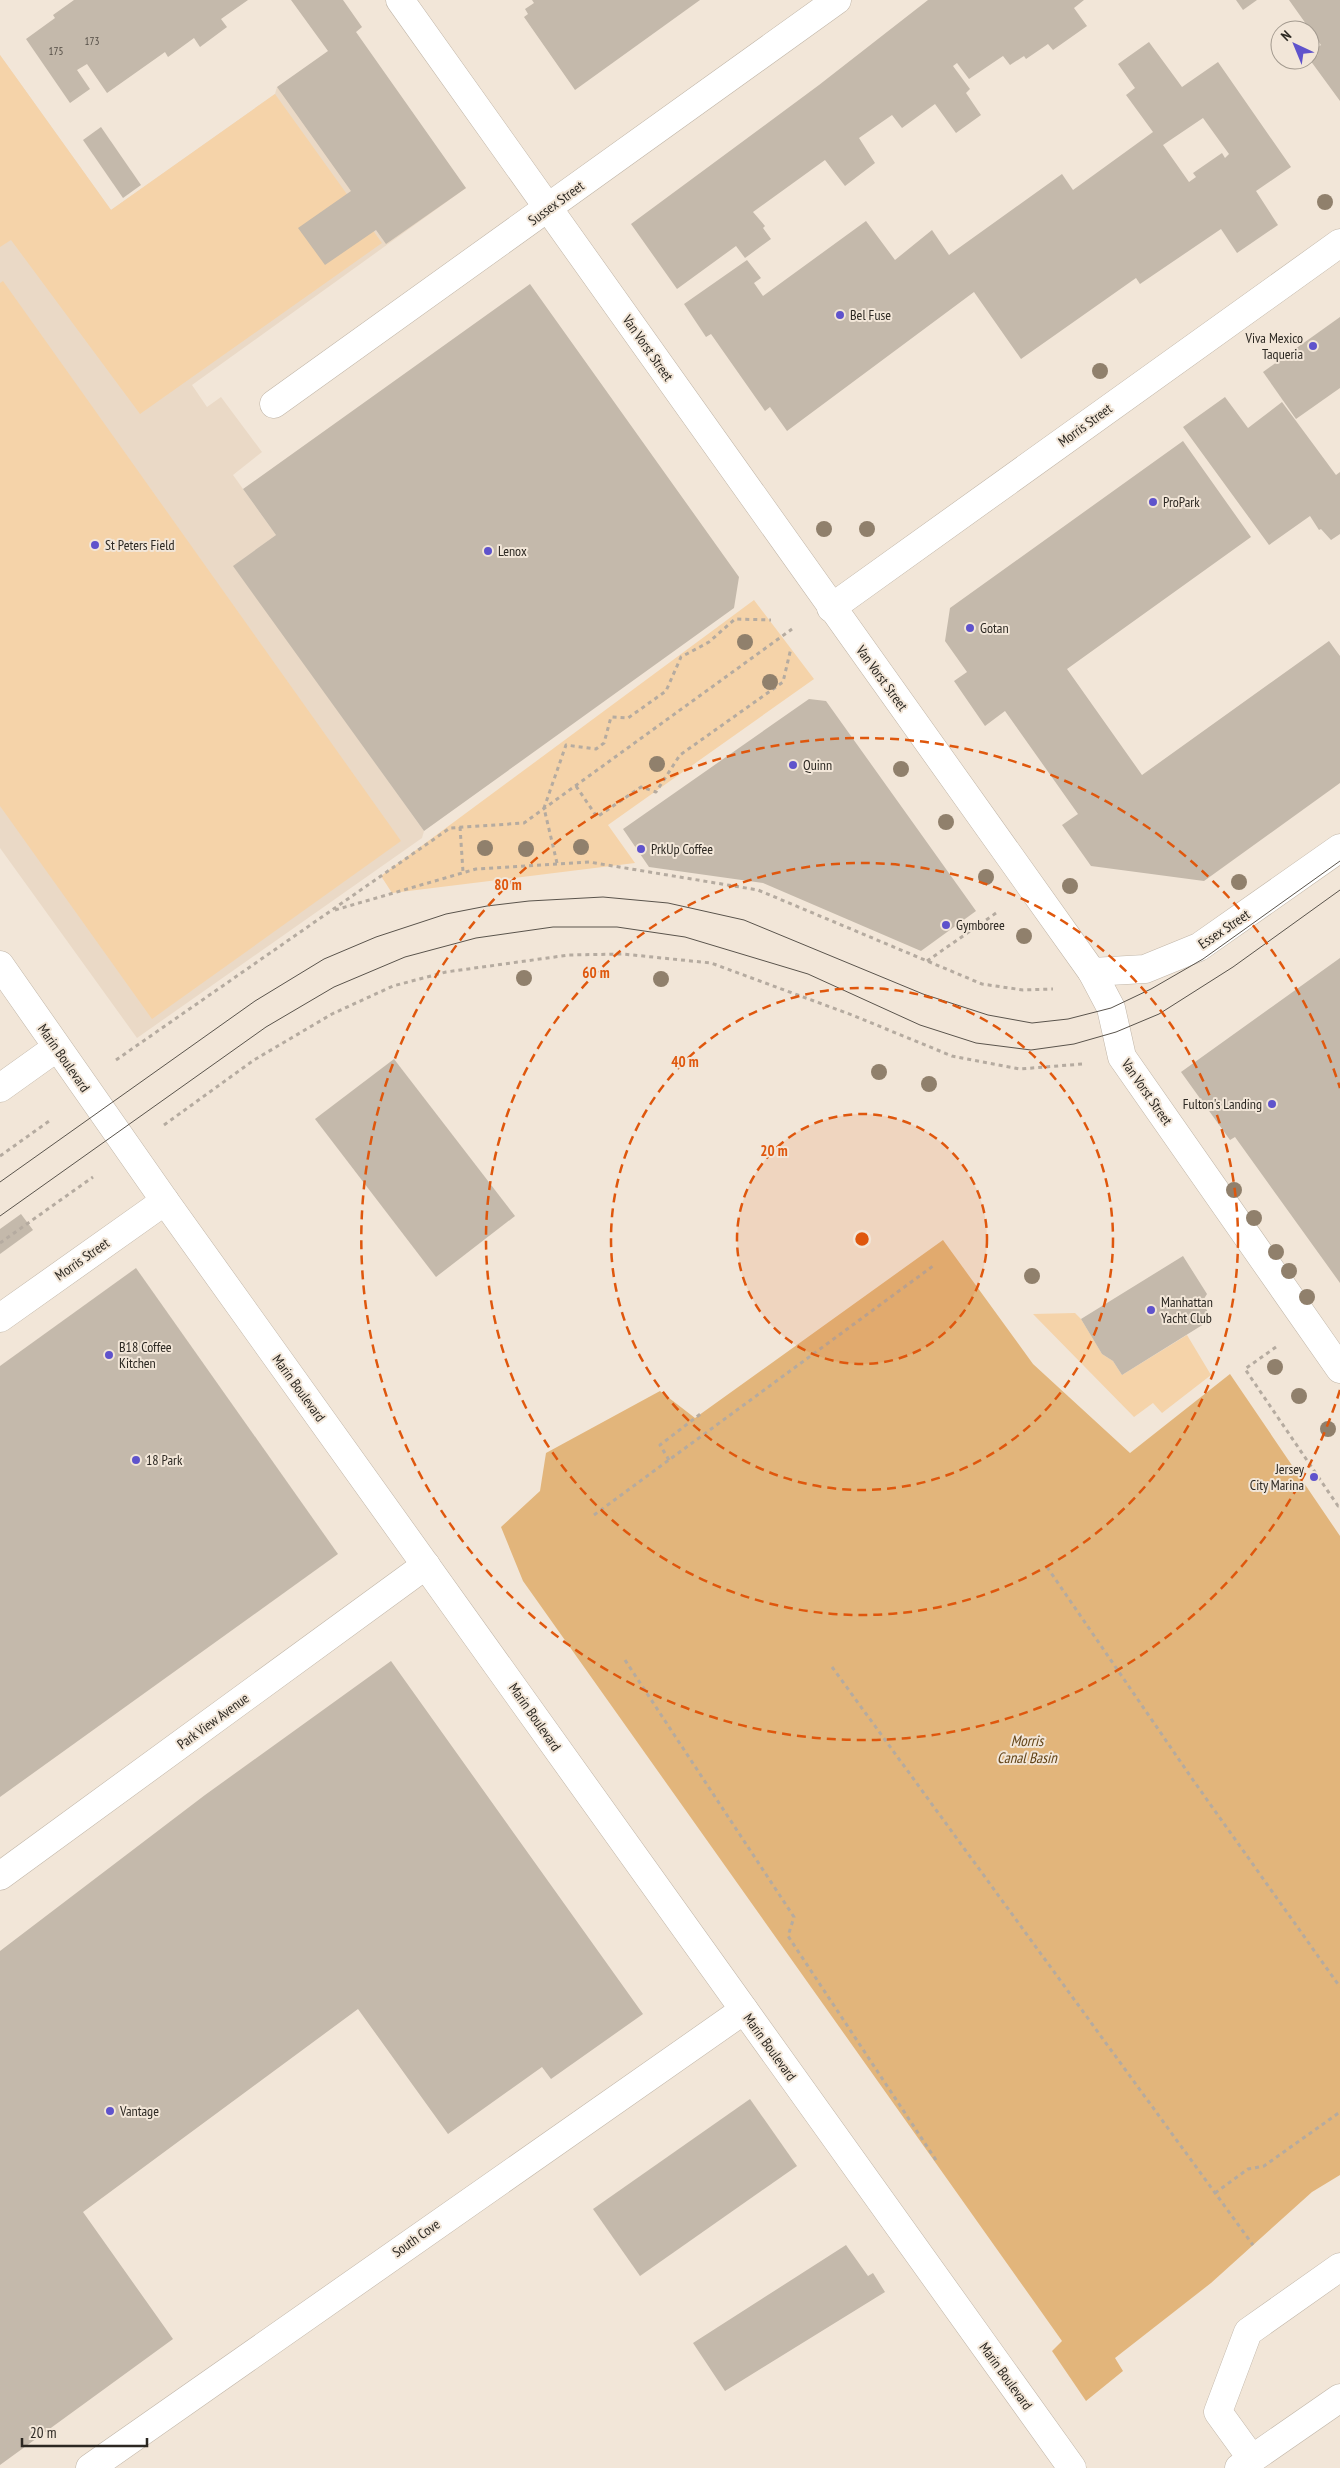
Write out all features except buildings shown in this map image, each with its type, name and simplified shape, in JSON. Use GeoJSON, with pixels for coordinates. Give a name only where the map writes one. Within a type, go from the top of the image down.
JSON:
{"type":"FeatureCollection","features":[{"type":"Feature","properties":{"kind":"street","name":"Van Vorst Street"},"geometry":{"type":"LineString","coordinates":[[400,0],[831,608],[1092,972],[1111,1008],[1122,1057],[1340,1369]]}},
{"type":"Feature","properties":{"kind":"street","name":"Sussex Street"},"geometry":{"type":"LineString","coordinates":[[274,404],[838,0]]}},
{"type":"Feature","properties":{"kind":"street","name":"Morris Street"},"geometry":{"type":"LineString","coordinates":[[831,608],[1340,243]]}},
{"type":"Feature","properties":{"kind":"street","name":"Essex Street"},"geometry":{"type":"LineString","coordinates":[[1092,972],[1145,970],[1199,948],[1340,848]]}},
{"type":"Feature","properties":{"kind":"street","name":"Marin Boulevard"},"geometry":{"type":"LineString","coordinates":[[0,965],[56,1048],[165,1201],[1072,2468]]}},
{"type":"Feature","properties":{"kind":"street"},"geometry":{"type":"LineString","coordinates":[[0,1088],[56,1048]]}},
{"type":"Feature","properties":{"kind":"street","name":"Morris Street"},"geometry":{"type":"LineString","coordinates":[[0,1318],[165,1201]]}},
{"type":"Feature","properties":{"kind":"street","name":"Park View Avenue"},"geometry":{"type":"LineString","coordinates":[[0,1876],[426,1565]]}},
{"type":"Feature","properties":{"kind":"street","name":"South Cove"},"geometry":{"type":"LineString","coordinates":[[90,2468],[744,2010]]}},
{"type":"Feature","properties":{"kind":"street"},"geometry":{"type":"LineString","coordinates":[[1340,2267],[1248,2332],[1218,2412],[1246,2463],[1340,2398]]}},
{"type":"Feature","properties":{"kind":"path"},"geometry":{"type":"LineString","coordinates":[[557,862],[544,808],[566,745],[596,749],[604,743],[611,716],[628,718],[666,691],[681,658],[709,642],[735,619],[771,620]]}},
{"type":"Feature","properties":{"kind":"path"},"geometry":{"type":"LineString","coordinates":[[116,1060],[450,828],[524,823],[792,629]]}},
{"type":"Feature","properties":{"kind":"path"},"geometry":{"type":"LineString","coordinates":[[576,786],[597,817],[641,787],[656,792],[680,755],[783,682],[791,648]]}},
{"type":"Feature","properties":{"kind":"path"},"geometry":{"type":"LineString","coordinates":[[460,827],[463,872]]}},
{"type":"Feature","properties":{"kind":"path"},"geometry":{"type":"LineString","coordinates":[[331,910],[476,869],[557,862],[589,862],[617,865],[647,872],[700,879],[758,890],[987,985],[1023,990],[1053,989]]}},
{"type":"Feature","properties":{"kind":"path"},"geometry":{"type":"LineString","coordinates":[[927,961],[999,911]]}},
{"type":"Feature","properties":{"kind":"path"},"geometry":{"type":"LineString","coordinates":[[164,1125],[254,1060],[332,1014],[393,986],[446,972],[569,955],[623,954],[711,963],[852,1015],[952,1056],[1020,1069],[1082,1064]]}},
{"type":"Feature","properties":{"kind":"path"},"geometry":{"type":"LineString","coordinates":[[0,1156],[52,1118]]}},
{"type":"Feature","properties":{"kind":"path"},"geometry":{"type":"LineString","coordinates":[[0,1244],[93,1177]]}},
{"type":"Feature","properties":{"kind":"path"},"geometry":{"type":"LineString","coordinates":[[594,1515],[933,1266]]}},
{"type":"Feature","properties":{"kind":"path"},"geometry":{"type":"LineString","coordinates":[[1276,1347],[1245,1369],[1338,1506],[1340,1504]]}},
{"type":"Feature","properties":{"kind":"path"},"geometry":{"type":"LineString","coordinates":[[669,1460],[660,1445],[703,1412]]}},
{"type":"Feature","properties":{"kind":"path"},"geometry":{"type":"LineString","coordinates":[[1047,1567],[1193,1780],[1340,1987]]}},
{"type":"Feature","properties":{"kind":"path"},"geometry":{"type":"LineString","coordinates":[[625,1660],[794,1917],[788,1936],[936,2160]]}},
{"type":"Feature","properties":{"kind":"path"},"geometry":{"type":"LineString","coordinates":[[832,1667],[1254,2245]]}},
{"type":"Feature","properties":{"kind":"path"},"geometry":{"type":"LineString","coordinates":[[1215,2193],[1248,2170],[1264,2166],[1340,2112]]}},
{"type":"Feature","properties":{"kind":"shaded area"},"geometry":{"type":"Polygon","coordinates":[[[0,55],[111,210],[275,94],[277,87],[466,188],[192,385],[207,407],[221,397],[262,452],[233,475],[276,535],[234,566],[424,831],[422,838],[137,1038],[0,848],[0,55]]]}},
{"type":"Feature","properties":{"kind":"shaded area"},"geometry":{"type":"Polygon","coordinates":[[[0,55],[111,210],[275,94],[382,243],[140,414],[11,240],[0,247],[0,55]]]}},
{"type":"Feature","properties":{"kind":"shaded area","name":"St Peters Field"},"geometry":{"type":"Polygon","coordinates":[[[3,281],[401,841],[152,1019],[0,806],[0,283],[3,281]]]}},
{"type":"Feature","properties":{"kind":"shaded area"},"geometry":{"type":"Polygon","coordinates":[[[754,600],[814,679],[608,825],[635,863],[392,893],[381,876],[754,600]]]}},
{"type":"Feature","properties":{"kind":"shaded area"},"geometry":{"type":"Polygon","coordinates":[[[1075,1313],[1081,1319],[1102,1354],[1113,1361],[1122,1375],[1187,1335],[1211,1375],[1162,1413],[1153,1403],[1134,1417],[1033,1314],[1075,1313]]]}},
{"type":"Feature","properties":{"kind":"water","name":"Morris Canal Basin"},"geometry":{"type":"Polygon","coordinates":[[[943,1240],[1033,1364],[1130,1453],[1230,1374],[1340,1536],[1340,2175],[1312,2192],[1211,2283],[1115,2358],[1123,2371],[1086,2401],[1052,2351],[1062,2341],[523,1581],[501,1527],[540,1491],[546,1453],[660,1391],[695,1418],[943,1240]]]}},
{"type":"Feature","properties":{"kind":"tram line"},"geometry":{"type":"LineString","coordinates":[[0,1182],[255,1001],[324,959],[376,937],[446,914],[487,906],[529,901],[603,897],[668,903],[744,920],[923,994],[988,1015],[1032,1023],[1068,1019],[1111,1008],[1151,989],[1203,959],[1340,861]]}},
{"type":"Feature","properties":{"kind":"tram line"},"geometry":{"type":"LineString","coordinates":[[0,1216],[266,1027],[334,987],[405,957],[476,938],[553,927],[617,927],[685,937],[808,974],[920,1025],[976,1043],[1031,1050],[1074,1044],[1116,1032],[1159,1014],[1233,967],[1340,890]]}},
{"type":"Feature","properties":{"kind":"place","name":"Bel Fuse"},"geometry":{"type":"Point","coordinates":[840,315]}},
{"type":"Feature","properties":{"kind":"place","name":"Viva Mexico Taqueria"},"geometry":{"type":"Point","coordinates":[1313,346]}},
{"type":"Feature","properties":{"kind":"place","name":"ProPark"},"geometry":{"type":"Point","coordinates":[1153,502]}},
{"type":"Feature","properties":{"kind":"place","name":"St Peters Field"},"geometry":{"type":"Point","coordinates":[95,545]}},
{"type":"Feature","properties":{"kind":"place","name":"Lenox"},"geometry":{"type":"Point","coordinates":[488,551]}},
{"type":"Feature","properties":{"kind":"place","name":"Gotan"},"geometry":{"type":"Point","coordinates":[970,628]}},
{"type":"Feature","properties":{"kind":"place","name":"Quinn"},"geometry":{"type":"Point","coordinates":[793,765]}},
{"type":"Feature","properties":{"kind":"place","name":"PrkUp Coffee"},"geometry":{"type":"Point","coordinates":[641,849]}},
{"type":"Feature","properties":{"kind":"place","name":"Gymboree"},"geometry":{"type":"Point","coordinates":[946,925]}},
{"type":"Feature","properties":{"kind":"place","name":"Fulton's Landing"},"geometry":{"type":"Point","coordinates":[1272,1104]}},
{"type":"Feature","properties":{"kind":"place","name":"Manhattan Yacht Club"},"geometry":{"type":"Point","coordinates":[1151,1310]}},
{"type":"Feature","properties":{"kind":"place","name":"B18 Coffee Kitchen"},"geometry":{"type":"Point","coordinates":[109,1355]}},
{"type":"Feature","properties":{"kind":"place","name":"18 Park"},"geometry":{"type":"Point","coordinates":[136,1460]}},
{"type":"Feature","properties":{"kind":"place","name":"Jersey City Marina"},"geometry":{"type":"Point","coordinates":[1314,1477]}},
{"type":"Feature","properties":{"kind":"place","name":"Vantage"},"geometry":{"type":"Point","coordinates":[110,2111]}}]}
